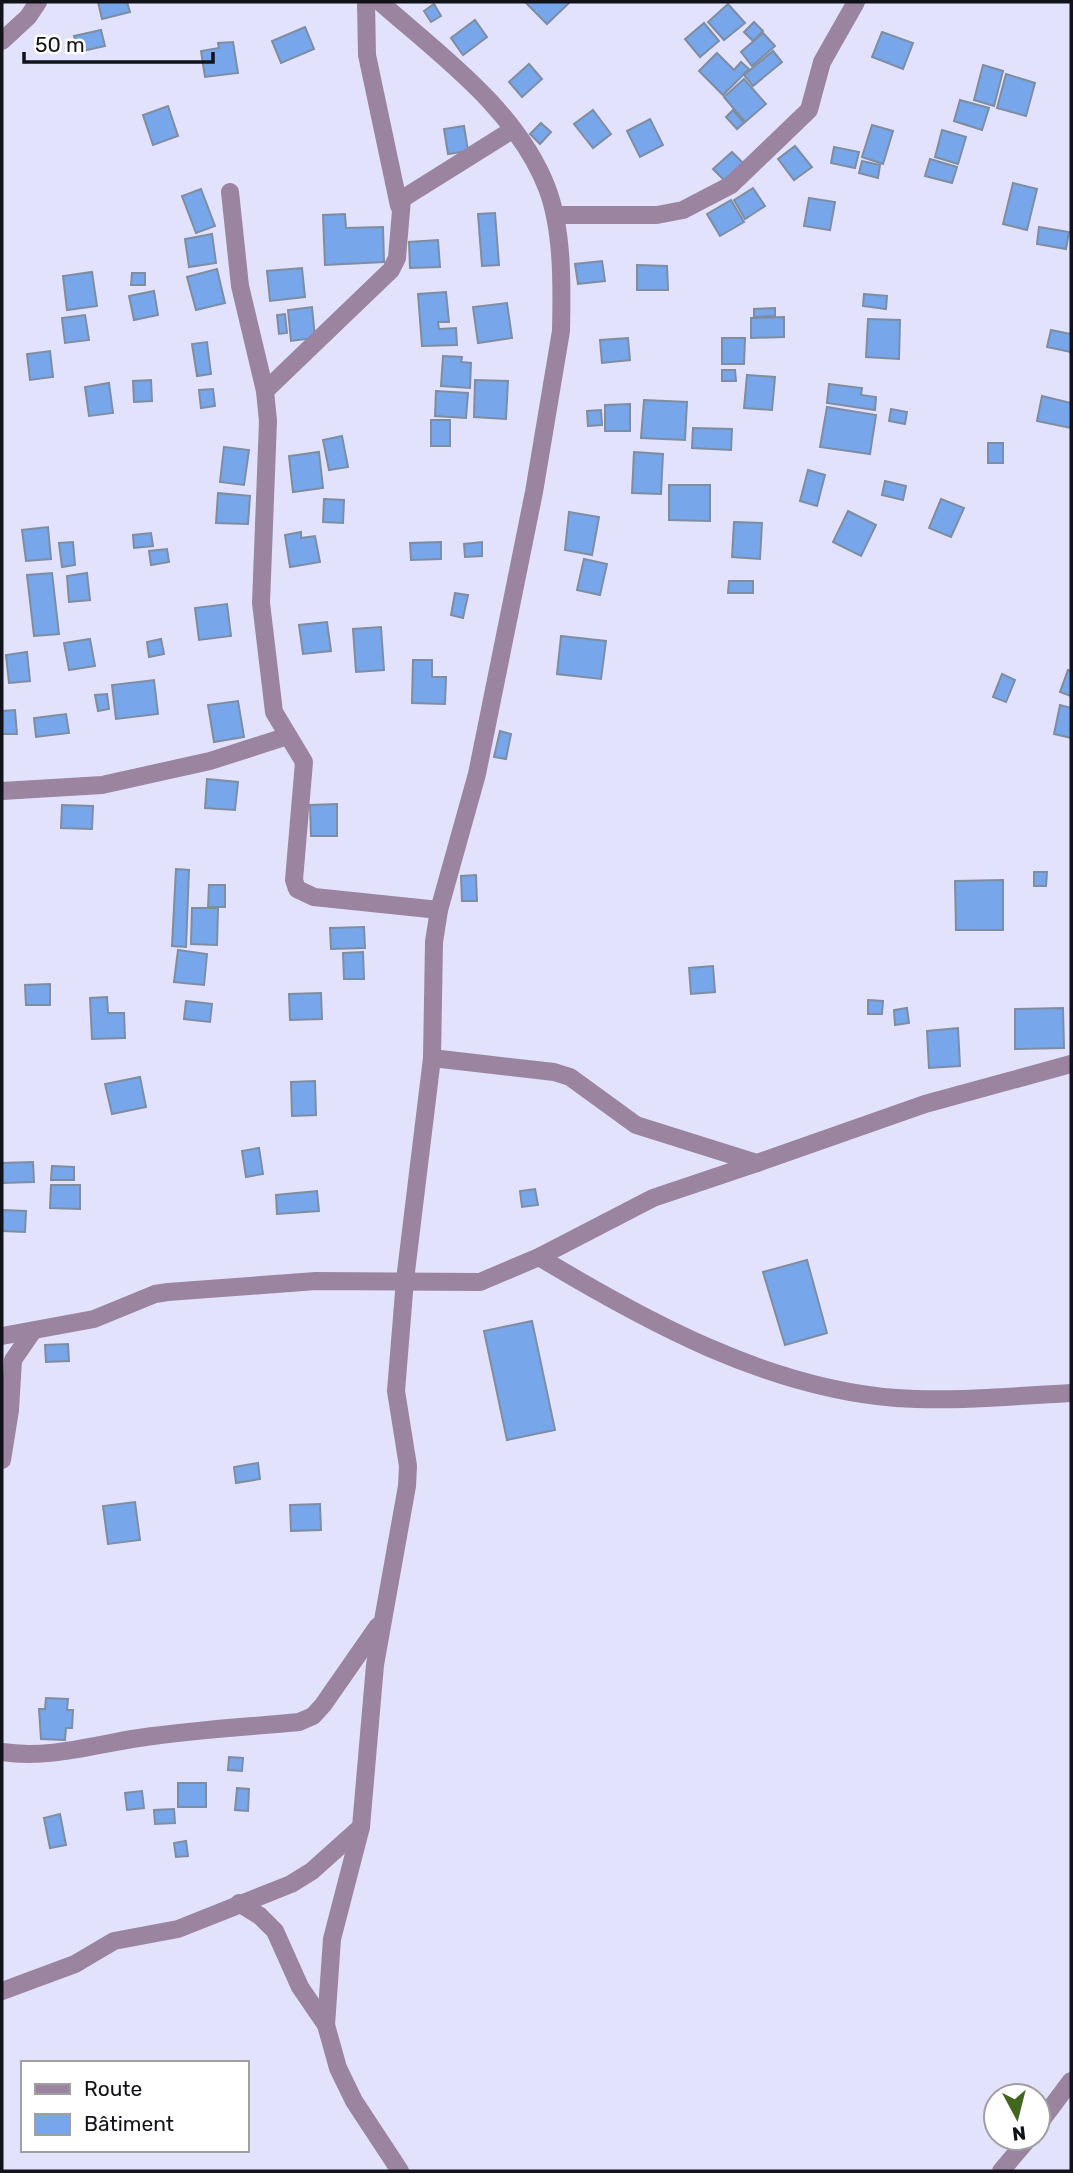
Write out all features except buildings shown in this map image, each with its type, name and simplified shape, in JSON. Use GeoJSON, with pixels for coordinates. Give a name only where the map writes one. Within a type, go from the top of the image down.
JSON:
{"type":"FeatureCollection","features":[{"type":"Feature","properties":{"kind":"street"},"geometry":{"type":"LineString","coordinates":[[2,41],[28,17],[38,2]]}},
{"type":"Feature","properties":{"kind":"street"},"geometry":{"type":"LineString","coordinates":[[265,391],[391,270],[397,258],[399,206],[367,55],[366,2]]}},
{"type":"Feature","properties":{"kind":"street"},"geometry":{"type":"LineString","coordinates":[[326,2025],[332,1939],[361,1827],[374,1665],[407,1486],[408,1465],[396,1391],[405,1280],[432,1058],[432,971],[439,910],[477,774],[534,492],[561,331],[555,215],[547,187],[532,158],[482,93],[380,2]]}},
{"type":"Feature","properties":{"kind":"street"},"geometry":{"type":"LineString","coordinates":[[555,215],[657,215],[683,210],[731,185],[809,110],[822,62],[856,2]]}},
{"type":"Feature","properties":{"kind":"street"},"geometry":{"type":"LineString","coordinates":[[399,206],[401,200],[512,130]]}},
{"type":"Feature","properties":{"kind":"street"},"geometry":{"type":"LineString","coordinates":[[230,192],[240,286],[265,391],[268,421],[261,603],[274,712],[304,762],[294,880],[297,889],[314,897],[439,910]]}},
{"type":"Feature","properties":{"kind":"street"},"geometry":{"type":"LineString","coordinates":[[2,791],[102,785],[210,761],[288,736]]}},
{"type":"Feature","properties":{"kind":"street"},"geometry":{"type":"LineString","coordinates":[[432,1058],[554,1072],[570,1077],[636,1125],[757,1163]]}},
{"type":"Feature","properties":{"kind":"street"},"geometry":{"type":"LineString","coordinates":[[2,1336],[93,1319],[155,1294],[168,1292],[316,1282],[480,1282],[539,1257],[653,1198],[925,1104],[1071,1065]]}},
{"type":"Feature","properties":{"kind":"street"},"geometry":{"type":"LineString","coordinates":[[539,1257],[605,1296],[673,1330],[761,1368],[842,1390],[897,1398],[1071,1393]]}},
{"type":"Feature","properties":{"kind":"street"},"geometry":{"type":"LineString","coordinates":[[2,1460],[10,1410],[13,1360],[33,1331]]}},
{"type":"Feature","properties":{"kind":"street"},"geometry":{"type":"LineString","coordinates":[[2,1752],[29,1756],[60,1754],[141,1737],[299,1722],[313,1716],[323,1705],[383,1619]]}},
{"type":"Feature","properties":{"kind":"street"},"geometry":{"type":"LineString","coordinates":[[2,1991],[75,1964],[114,1941],[178,1929],[291,1884],[312,1871],[361,1827]]}},
{"type":"Feature","properties":{"kind":"street"},"geometry":{"type":"LineString","coordinates":[[239,1903],[260,1916],[275,1931],[300,1987],[326,2025],[338,2068],[354,2101],[400,2171]]}},
{"type":"Feature","properties":{"kind":"street"},"geometry":{"type":"LineString","coordinates":[[1052,2106],[1071,2081]]}},
{"type":"Feature","properties":{"kind":"street"},"geometry":{"type":"LineString","coordinates":[[1001,2171],[1017,2152]]}}]}
